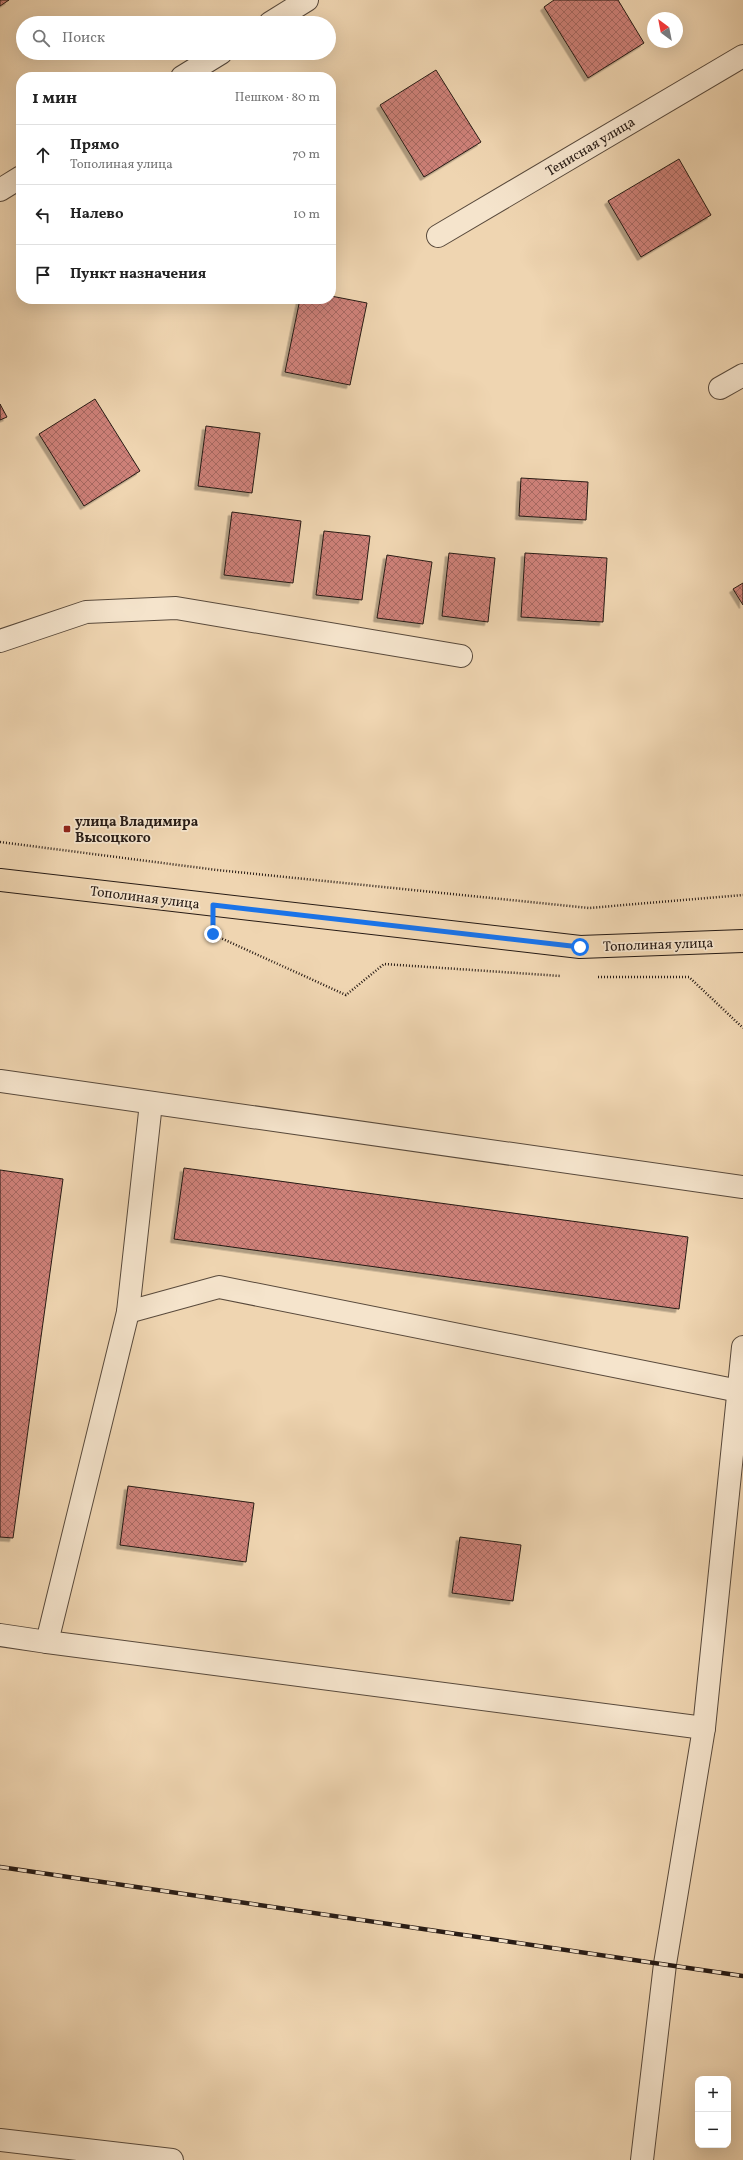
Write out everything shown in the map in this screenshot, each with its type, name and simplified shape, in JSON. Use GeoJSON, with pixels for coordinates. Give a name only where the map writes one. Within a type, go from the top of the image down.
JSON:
{"type":"FeatureCollection","features":[{"type":"Feature","properties":{"kind":"main road","name":"Тополиная улица"},"geometry":{"type":"LineString","coordinates":[[0,880],[580,947],[743,941]]}},
{"type":"Feature","properties":{"kind":"street"},"geometry":{"type":"LineString","coordinates":[[281,16],[307,0]]}},
{"type":"Feature","properties":{"kind":"street","name":"Тенисная улица"},"geometry":{"type":"LineString","coordinates":[[438,236],[743,56]]}},
{"type":"Feature","properties":{"kind":"street"},"geometry":{"type":"LineString","coordinates":[[190,72],[210,60]]}},
{"type":"Feature","properties":{"kind":"street"},"geometry":{"type":"LineString","coordinates":[[0,190],[16,180]]}},
{"type":"Feature","properties":{"kind":"street"},"geometry":{"type":"LineString","coordinates":[[720,388],[743,375]]}},
{"type":"Feature","properties":{"kind":"street"},"geometry":{"type":"LineString","coordinates":[[0,641],[86,612],[176,608],[461,656]]}},
{"type":"Feature","properties":{"kind":"street"},"geometry":{"type":"LineString","coordinates":[[0,1081],[743,1187]]}},
{"type":"Feature","properties":{"kind":"street"},"geometry":{"type":"LineString","coordinates":[[47,1642],[128,1312],[151,1103]]}},
{"type":"Feature","properties":{"kind":"street"},"geometry":{"type":"LineString","coordinates":[[128,1312],[219,1287],[738,1391]]}},
{"type":"Feature","properties":{"kind":"street"},"geometry":{"type":"LineString","coordinates":[[642,2160],[665,1964],[704,1728],[743,1347]]}},
{"type":"Feature","properties":{"kind":"street"},"geometry":{"type":"LineString","coordinates":[[0,1635],[704,1728]]}},
{"type":"Feature","properties":{"kind":"street"},"geometry":{"type":"LineString","coordinates":[[0,2140],[172,2160]]}},
{"type":"Feature","properties":{"kind":"path"},"geometry":{"type":"LineString","coordinates":[[0,842],[217,870],[589,908],[743,895]]}},
{"type":"Feature","properties":{"kind":"path"},"geometry":{"type":"LineString","coordinates":[[217,870],[213,905],[213,934],[346,994],[384,964],[569,976]]}},
{"type":"Feature","properties":{"kind":"path"},"geometry":{"type":"LineString","coordinates":[[592,977],[689,976],[743,1028]]}},
{"type":"Feature","properties":{"kind":"building"},"geometry":{"type":"Polygon","coordinates":[[[0,0],[9,0],[0,6],[0,0]]]}},
{"type":"Feature","properties":{"kind":"building"},"geometry":{"type":"Polygon","coordinates":[[[554,0],[618,0],[644,43],[588,78],[544,7],[554,0]]]}},
{"type":"Feature","properties":{"kind":"building"},"geometry":{"type":"Polygon","coordinates":[[[436,70],[481,142],[424,177],[380,105],[436,70]]]}},
{"type":"Feature","properties":{"kind":"building"},"geometry":{"type":"Polygon","coordinates":[[[679,159],[711,215],[641,257],[608,201],[679,159]]]}},
{"type":"Feature","properties":{"kind":"building"},"geometry":{"type":"Polygon","coordinates":[[[336,297],[367,303],[350,385],[285,372],[299,304],[336,304],[336,297]]]}},
{"type":"Feature","properties":{"kind":"building"},"geometry":{"type":"Polygon","coordinates":[[[95,399],[140,471],[84,506],[39,434],[95,399]]]}},
{"type":"Feature","properties":{"kind":"building"},"geometry":{"type":"Polygon","coordinates":[[[0,404],[7,417],[0,420],[0,404]]]}},
{"type":"Feature","properties":{"kind":"building"},"geometry":{"type":"Polygon","coordinates":[[[206,426],[260,433],[252,493],[198,486],[206,426]]]}},
{"type":"Feature","properties":{"kind":"building"},"geometry":{"type":"Polygon","coordinates":[[[521,478],[588,482],[586,520],[519,516],[521,478]]]}},
{"type":"Feature","properties":{"kind":"building"},"geometry":{"type":"Polygon","coordinates":[[[232,512],[301,521],[293,583],[224,575],[232,512]]]}},
{"type":"Feature","properties":{"kind":"building"},"geometry":{"type":"Polygon","coordinates":[[[324,531],[370,536],[362,600],[316,595],[324,531]]]}},
{"type":"Feature","properties":{"kind":"building"},"geometry":{"type":"Polygon","coordinates":[[[449,553],[495,558],[488,622],[442,616],[449,553]]]}},
{"type":"Feature","properties":{"kind":"building"},"geometry":{"type":"Polygon","coordinates":[[[525,553],[607,558],[603,622],[521,617],[525,553]]]}},
{"type":"Feature","properties":{"kind":"building"},"geometry":{"type":"Polygon","coordinates":[[[387,555],[432,562],[423,624],[377,618],[387,555]]]}},
{"type":"Feature","properties":{"kind":"building"},"geometry":{"type":"Polygon","coordinates":[[[743,583],[743,605],[733,589],[743,583]]]}},
{"type":"Feature","properties":{"kind":"building"},"geometry":{"type":"Polygon","coordinates":[[[184,1168],[688,1237],[679,1309],[174,1239],[184,1168]]]}},
{"type":"Feature","properties":{"kind":"building"},"geometry":{"type":"Polygon","coordinates":[[[0,1170],[63,1179],[13,1538],[0,1537],[0,1170]]]}},
{"type":"Feature","properties":{"kind":"building"},"geometry":{"type":"Polygon","coordinates":[[[128,1486],[254,1503],[246,1562],[120,1545],[128,1486]]]}},
{"type":"Feature","properties":{"kind":"building"},"geometry":{"type":"Polygon","coordinates":[[[460,1537],[521,1545],[513,1601],[452,1593],[460,1537]]]}},
{"type":"Feature","properties":{"kind":"railway"},"geometry":{"type":"LineString","coordinates":[[0,1867],[743,1976]]}},
{"type":"Feature","properties":{"kind":"place","name":"улица Владимира Высоцкого"},"geometry":{"type":"Point","coordinates":[67,829]}},
{"type":"Feature","properties":{"kind":"route"},"geometry":{"type":"LineString","coordinates":[[213,934],[213,905],[580,947]]}}]}
